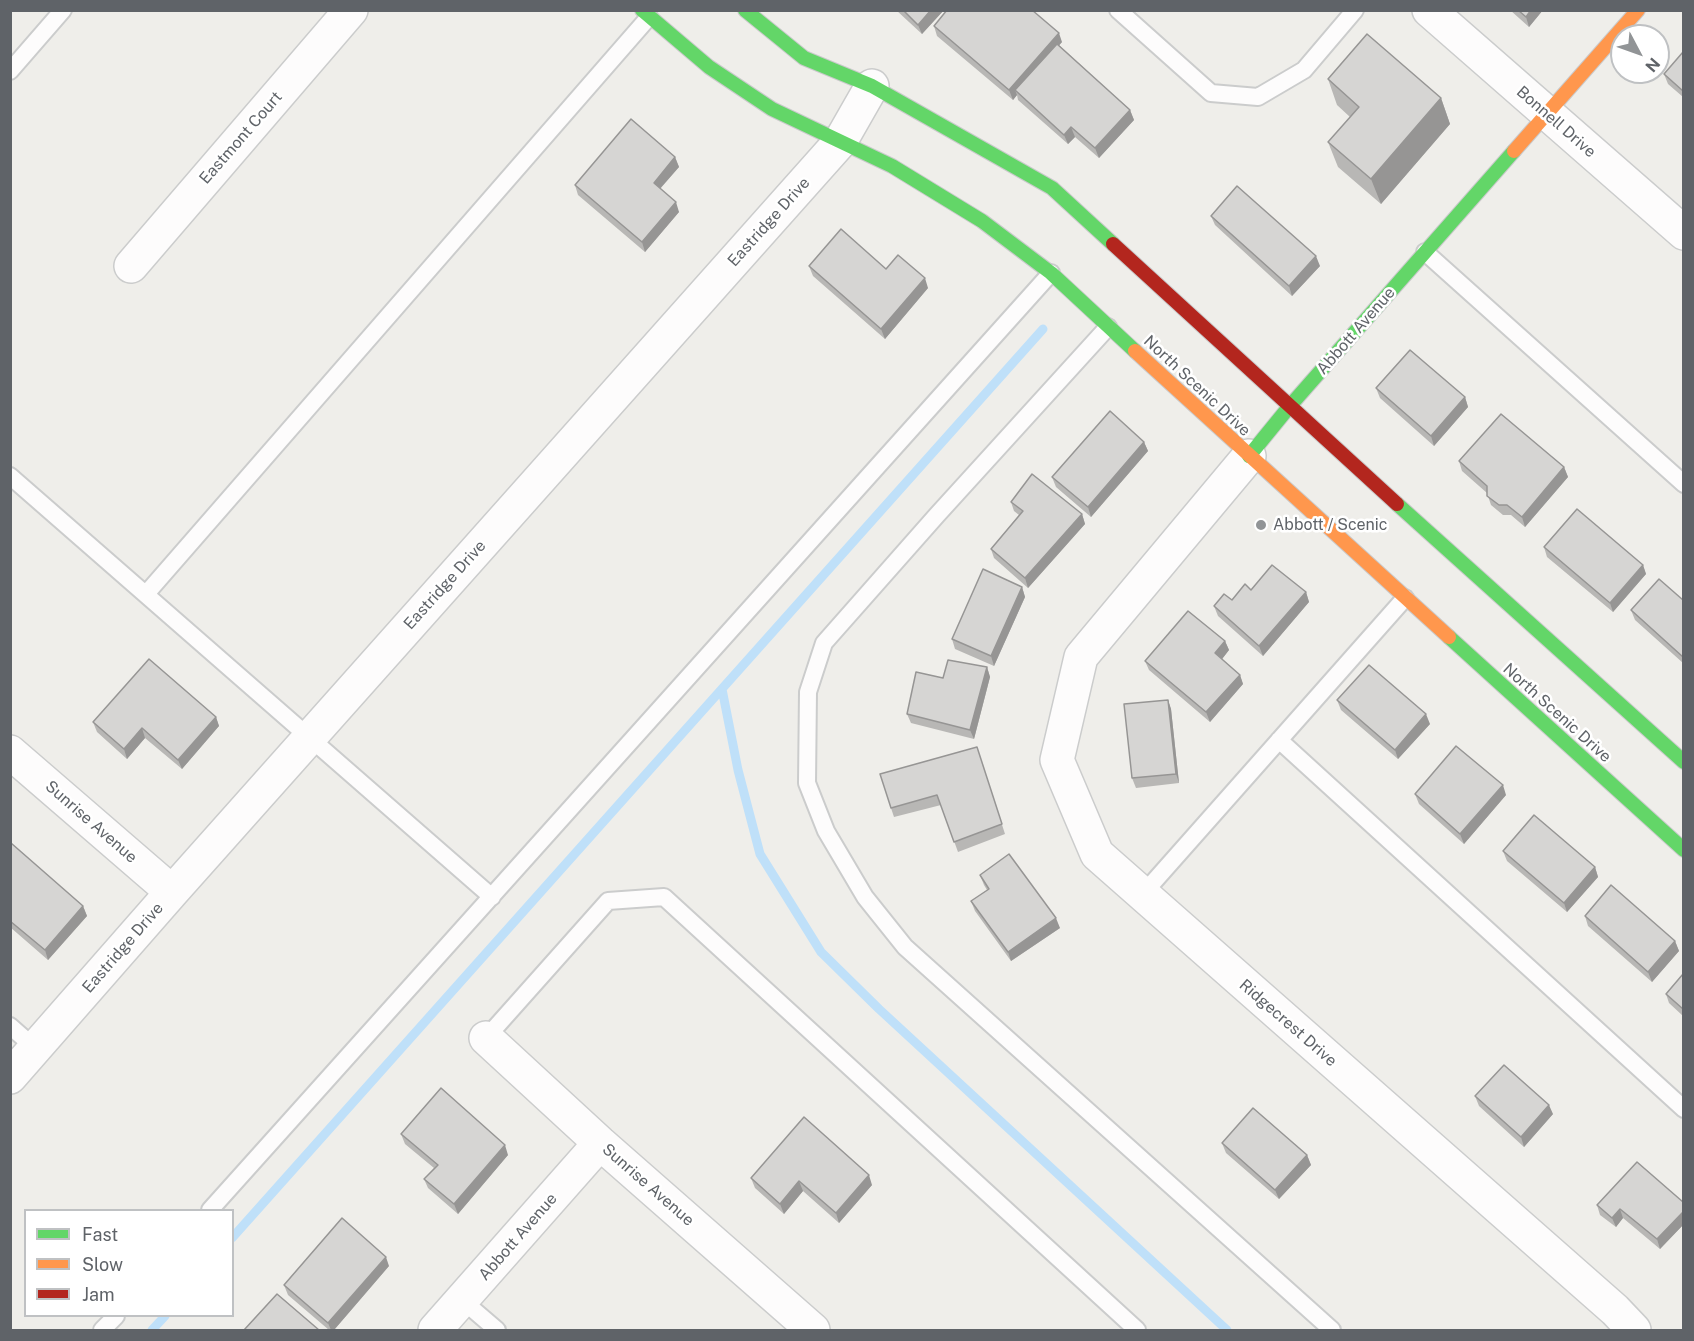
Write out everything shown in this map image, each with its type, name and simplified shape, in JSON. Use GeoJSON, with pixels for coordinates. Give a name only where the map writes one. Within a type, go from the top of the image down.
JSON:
{"type":"FeatureCollection","features":[{"type":"Feature","properties":{"kind":"main road"},"geometry":{"type":"LineString","coordinates":[[745,10],[804,58],[872,86],[1052,188],[1289,407],[1683,762]]}},
{"type":"Feature","properties":{"kind":"main road","name":"Abbott Avenue"},"geometry":{"type":"LineString","coordinates":[[1249,456],[1289,407],[1638,10]]}},
{"type":"Feature","properties":{"kind":"main road","name":"North Scenic Drive"},"geometry":{"type":"LineString","coordinates":[[646,14],[709,67],[772,109],[892,166],[982,221],[1050,273],[1683,850]]}},
{"type":"Feature","properties":{"kind":"street","name":"Eastmont Court"},"geometry":{"type":"LineString","coordinates":[[131,266],[351,10]]}},
{"type":"Feature","properties":{"kind":"street","name":"Bonnell Drive"},"geometry":{"type":"LineString","coordinates":[[1429,10],[1683,232]]}},
{"type":"Feature","properties":{"kind":"street","name":"Eastridge Drive"},"geometry":{"type":"LineString","coordinates":[[10,1077],[840,142],[872,86]]}},
{"type":"Feature","properties":{"kind":"street","name":"Abbott Avenue"},"geometry":{"type":"LineString","coordinates":[[1081,657],[1249,456]]}},
{"type":"Feature","properties":{"kind":"street","name":"Ridgecrest Drive"},"geometry":{"type":"LineString","coordinates":[[1081,657],[1057,760],[1097,854],[1615,1310],[1634,1330]]}},
{"type":"Feature","properties":{"kind":"street","name":"Sunrise Avenue"},"geometry":{"type":"LineString","coordinates":[[10,752],[172,892]]}},
{"type":"Feature","properties":{"kind":"street","name":"Sunrise Avenue"},"geometry":{"type":"LineString","coordinates":[[486,1038],[600,1143],[813,1330]]}},
{"type":"Feature","properties":{"kind":"street","name":"Abbott Avenue"},"geometry":{"type":"LineString","coordinates":[[435,1330],[600,1143]]}},
{"type":"Feature","properties":{"kind":"lane"},"geometry":{"type":"LineString","coordinates":[[10,71],[63,10]]}},
{"type":"Feature","properties":{"kind":"lane"},"geometry":{"type":"LineString","coordinates":[[1118,10],[1211,93],[1258,97],[1304,70],[1355,10]]}},
{"type":"Feature","properties":{"kind":"lane"},"geometry":{"type":"LineString","coordinates":[[146,594],[646,14]]}},
{"type":"Feature","properties":{"kind":"lane"},"geometry":{"type":"LineString","coordinates":[[1425,252],[1683,484]]}},
{"type":"Feature","properties":{"kind":"lane"},"geometry":{"type":"LineString","coordinates":[[211,1209],[1050,273]]}},
{"type":"Feature","properties":{"kind":"lane"},"geometry":{"type":"LineString","coordinates":[[1108,327],[944,506],[824,643],[808,692],[807,783],[826,831],[859,888],[905,947],[1332,1330]]}},
{"type":"Feature","properties":{"kind":"lane"},"geometry":{"type":"LineString","coordinates":[[10,476],[492,897]]}},
{"type":"Feature","properties":{"kind":"lane"},"geometry":{"type":"LineString","coordinates":[[1143,895],[1405,598]]}},
{"type":"Feature","properties":{"kind":"lane"},"geometry":{"type":"LineString","coordinates":[[1279,740],[1683,1109]]}},
{"type":"Feature","properties":{"kind":"lane"},"geometry":{"type":"LineString","coordinates":[[486,1038],[608,901],[664,897],[1137,1330]]}},
{"type":"Feature","properties":{"kind":"lane"},"geometry":{"type":"LineString","coordinates":[[10,1026],[35,1048]]}},
{"type":"Feature","properties":{"kind":"lane"},"geometry":{"type":"LineString","coordinates":[[462,1299],[497,1330]]}},
{"type":"Feature","properties":{"kind":"lane"},"geometry":{"type":"LineString","coordinates":[[102,1330],[115,1317]]}},
{"type":"Feature","properties":{"kind":"building"},"geometry":{"type":"Polygon","coordinates":[[[903,10],[931,10],[918,25],[903,10]]]}},
{"type":"Feature","properties":{"kind":"building"},"geometry":{"type":"Polygon","coordinates":[[[947,10],[1032,10],[1059,33],[1009,90],[934,26],[947,10]]]}},
{"type":"Feature","properties":{"kind":"building"},"geometry":{"type":"Polygon","coordinates":[[[1518,10],[1531,10],[1526,17],[1518,10]]]}},
{"type":"Feature","properties":{"kind":"building"},"geometry":{"type":"Polygon","coordinates":[[[1367,34],[1441,98],[1371,179],[1328,142],[1359,107],[1328,79],[1367,34]]]}},
{"type":"Feature","properties":{"kind":"building"},"geometry":{"type":"Polygon","coordinates":[[[1057,44],[1130,110],[1095,148],[1071,127],[1064,135],[1015,90],[1057,44]]]}},
{"type":"Feature","properties":{"kind":"building"},"geometry":{"type":"Polygon","coordinates":[[[1683,52],[1683,91],[1670,79],[1670,67],[1683,52]]]}},
{"type":"Feature","properties":{"kind":"building"},"geometry":{"type":"Polygon","coordinates":[[[631,119],[675,157],[654,183],[676,202],[642,242],[575,185],[631,119]]]}},
{"type":"Feature","properties":{"kind":"building"},"geometry":{"type":"Polygon","coordinates":[[[1237,186],[1316,256],[1289,286],[1211,216],[1237,186]]]}},
{"type":"Feature","properties":{"kind":"building"},"geometry":{"type":"Polygon","coordinates":[[[841,229],[886,269],[898,255],[925,278],[881,329],[809,266],[841,229]]]}},
{"type":"Feature","properties":{"kind":"building"},"geometry":{"type":"Polygon","coordinates":[[[1410,350],[1465,397],[1431,436],[1376,388],[1410,350]]]}},
{"type":"Feature","properties":{"kind":"building"},"geometry":{"type":"Polygon","coordinates":[[[1110,411],[1144,442],[1088,507],[1052,477],[1110,411]]]}},
{"type":"Feature","properties":{"kind":"building"},"geometry":{"type":"Polygon","coordinates":[[[1501,414],[1564,467],[1522,517],[1507,505],[1499,505],[1487,496],[1487,486],[1459,461],[1501,414]]]}},
{"type":"Feature","properties":{"kind":"building"},"geometry":{"type":"Polygon","coordinates":[[[1032,474],[1082,514],[1025,578],[991,549],[1023,511],[1011,502],[1032,474]]]}},
{"type":"Feature","properties":{"kind":"building"},"geometry":{"type":"Polygon","coordinates":[[[1577,509],[1643,565],[1610,603],[1544,547],[1577,509]]]}},
{"type":"Feature","properties":{"kind":"building"},"geometry":{"type":"Polygon","coordinates":[[[1272,565],[1306,592],[1259,646],[1214,606],[1224,594],[1232,600],[1245,584],[1251,590],[1272,565]]]}},
{"type":"Feature","properties":{"kind":"building"},"geometry":{"type":"Polygon","coordinates":[[[983,569],[1022,587],[991,656],[952,639],[983,569]]]}},
{"type":"Feature","properties":{"kind":"building"},"geometry":{"type":"Polygon","coordinates":[[[1659,579],[1683,600],[1683,657],[1631,610],[1659,579]]]}},
{"type":"Feature","properties":{"kind":"building"},"geometry":{"type":"Polygon","coordinates":[[[1188,611],[1225,641],[1215,653],[1240,675],[1206,712],[1145,661],[1188,611]]]}},
{"type":"Feature","properties":{"kind":"building"},"geometry":{"type":"Polygon","coordinates":[[[149,659],[216,717],[178,760],[142,728],[124,749],[93,722],[149,659]]]}},
{"type":"Feature","properties":{"kind":"building"},"geometry":{"type":"Polygon","coordinates":[[[948,660],[987,667],[970,730],[907,714],[916,672],[943,678],[948,660]]]}},
{"type":"Feature","properties":{"kind":"building"},"geometry":{"type":"Polygon","coordinates":[[[1369,665],[1426,714],[1395,750],[1337,700],[1369,665]]]}},
{"type":"Feature","properties":{"kind":"building"},"geometry":{"type":"Polygon","coordinates":[[[1168,700],[1176,774],[1132,778],[1124,704],[1168,700]]]}},
{"type":"Feature","properties":{"kind":"building"},"geometry":{"type":"Polygon","coordinates":[[[1456,746],[1503,785],[1460,834],[1415,794],[1456,746]]]}},
{"type":"Feature","properties":{"kind":"building"},"geometry":{"type":"Polygon","coordinates":[[[977,747],[1002,824],[954,842],[937,795],[891,808],[880,774],[977,747]]]}},
{"type":"Feature","properties":{"kind":"building"},"geometry":{"type":"Polygon","coordinates":[[[1534,815],[1595,867],[1564,903],[1503,851],[1534,815]]]}},
{"type":"Feature","properties":{"kind":"building"},"geometry":{"type":"Polygon","coordinates":[[[11,843],[83,906],[45,950],[10,921],[11,843]]]}},
{"type":"Feature","properties":{"kind":"building"},"geometry":{"type":"Polygon","coordinates":[[[1009,854],[1056,918],[1008,952],[971,901],[989,889],[980,875],[1009,854]]]}},
{"type":"Feature","properties":{"kind":"building"},"geometry":{"type":"Polygon","coordinates":[[[1611,885],[1675,941],[1648,972],[1585,916],[1611,885]]]}},
{"type":"Feature","properties":{"kind":"building"},"geometry":{"type":"Polygon","coordinates":[[[1683,974],[1683,1009],[1666,994],[1683,974]]]}},
{"type":"Feature","properties":{"kind":"building"},"geometry":{"type":"Polygon","coordinates":[[[1504,1065],[1549,1105],[1521,1137],[1475,1096],[1504,1065]]]}},
{"type":"Feature","properties":{"kind":"building"},"geometry":{"type":"Polygon","coordinates":[[[441,1088],[505,1145],[454,1204],[424,1179],[438,1165],[401,1134],[441,1088]]]}},
{"type":"Feature","properties":{"kind":"building"},"geometry":{"type":"Polygon","coordinates":[[[1253,1108],[1307,1155],[1275,1190],[1222,1143],[1253,1108]]]}},
{"type":"Feature","properties":{"kind":"building"},"geometry":{"type":"Polygon","coordinates":[[[804,1117],[869,1175],[836,1213],[799,1181],[780,1204],[751,1178],[804,1117]]]}},
{"type":"Feature","properties":{"kind":"building"},"geometry":{"type":"Polygon","coordinates":[[[1637,1162],[1683,1202],[1683,1212],[1657,1239],[1620,1209],[1612,1218],[1597,1205],[1637,1162]]]}},
{"type":"Feature","properties":{"kind":"building"},"geometry":{"type":"Polygon","coordinates":[[[342,1218],[386,1257],[328,1323],[284,1285],[342,1218]]]}},
{"type":"Feature","properties":{"kind":"building"},"geometry":{"type":"Polygon","coordinates":[[[277,1294],[319,1330],[244,1330],[277,1294]]]}},
{"type":"Feature","properties":{"kind":"waterway"},"geometry":{"type":"LineString","coordinates":[[234,1236],[1043,329]]}},
{"type":"Feature","properties":{"kind":"waterway"},"geometry":{"type":"LineString","coordinates":[[722,689],[738,770],[760,854],[821,952],[879,1009],[1227,1330]]}},
{"type":"Feature","properties":{"kind":"waterway"},"geometry":{"type":"LineString","coordinates":[[152,1330],[164,1317]]}},
{"type":"Feature","properties":{"kind":"traffic: fast"},"geometry":{"type":"LineString","coordinates":[[642,10],[709,67],[772,109],[892,166],[982,221],[1051,273],[1135,351]]}},
{"type":"Feature","properties":{"kind":"traffic: fast"},"geometry":{"type":"LineString","coordinates":[[745,10],[804,58],[872,86],[1052,188],[1113,244]]}},
{"type":"Feature","properties":{"kind":"traffic: fast"},"geometry":{"type":"LineString","coordinates":[[1249,456],[1289,407],[1514,151]]}},
{"type":"Feature","properties":{"kind":"traffic: fast"},"geometry":{"type":"LineString","coordinates":[[1397,504],[1684,762]]}},
{"type":"Feature","properties":{"kind":"traffic: fast"},"geometry":{"type":"LineString","coordinates":[[1449,637],[1684,850]]}},
{"type":"Feature","properties":{"kind":"traffic: slow"},"geometry":{"type":"LineString","coordinates":[[1514,151],[1638,10]]}},
{"type":"Feature","properties":{"kind":"traffic: slow"},"geometry":{"type":"LineString","coordinates":[[1135,351],[1449,637]]}},
{"type":"Feature","properties":{"kind":"traffic: jam"},"geometry":{"type":"LineString","coordinates":[[1113,244],[1397,504]]}},
{"type":"Feature","properties":{"kind":"place","name":"Abbott / Scenic"},"geometry":{"type":"Point","coordinates":[1261,525]}}]}
